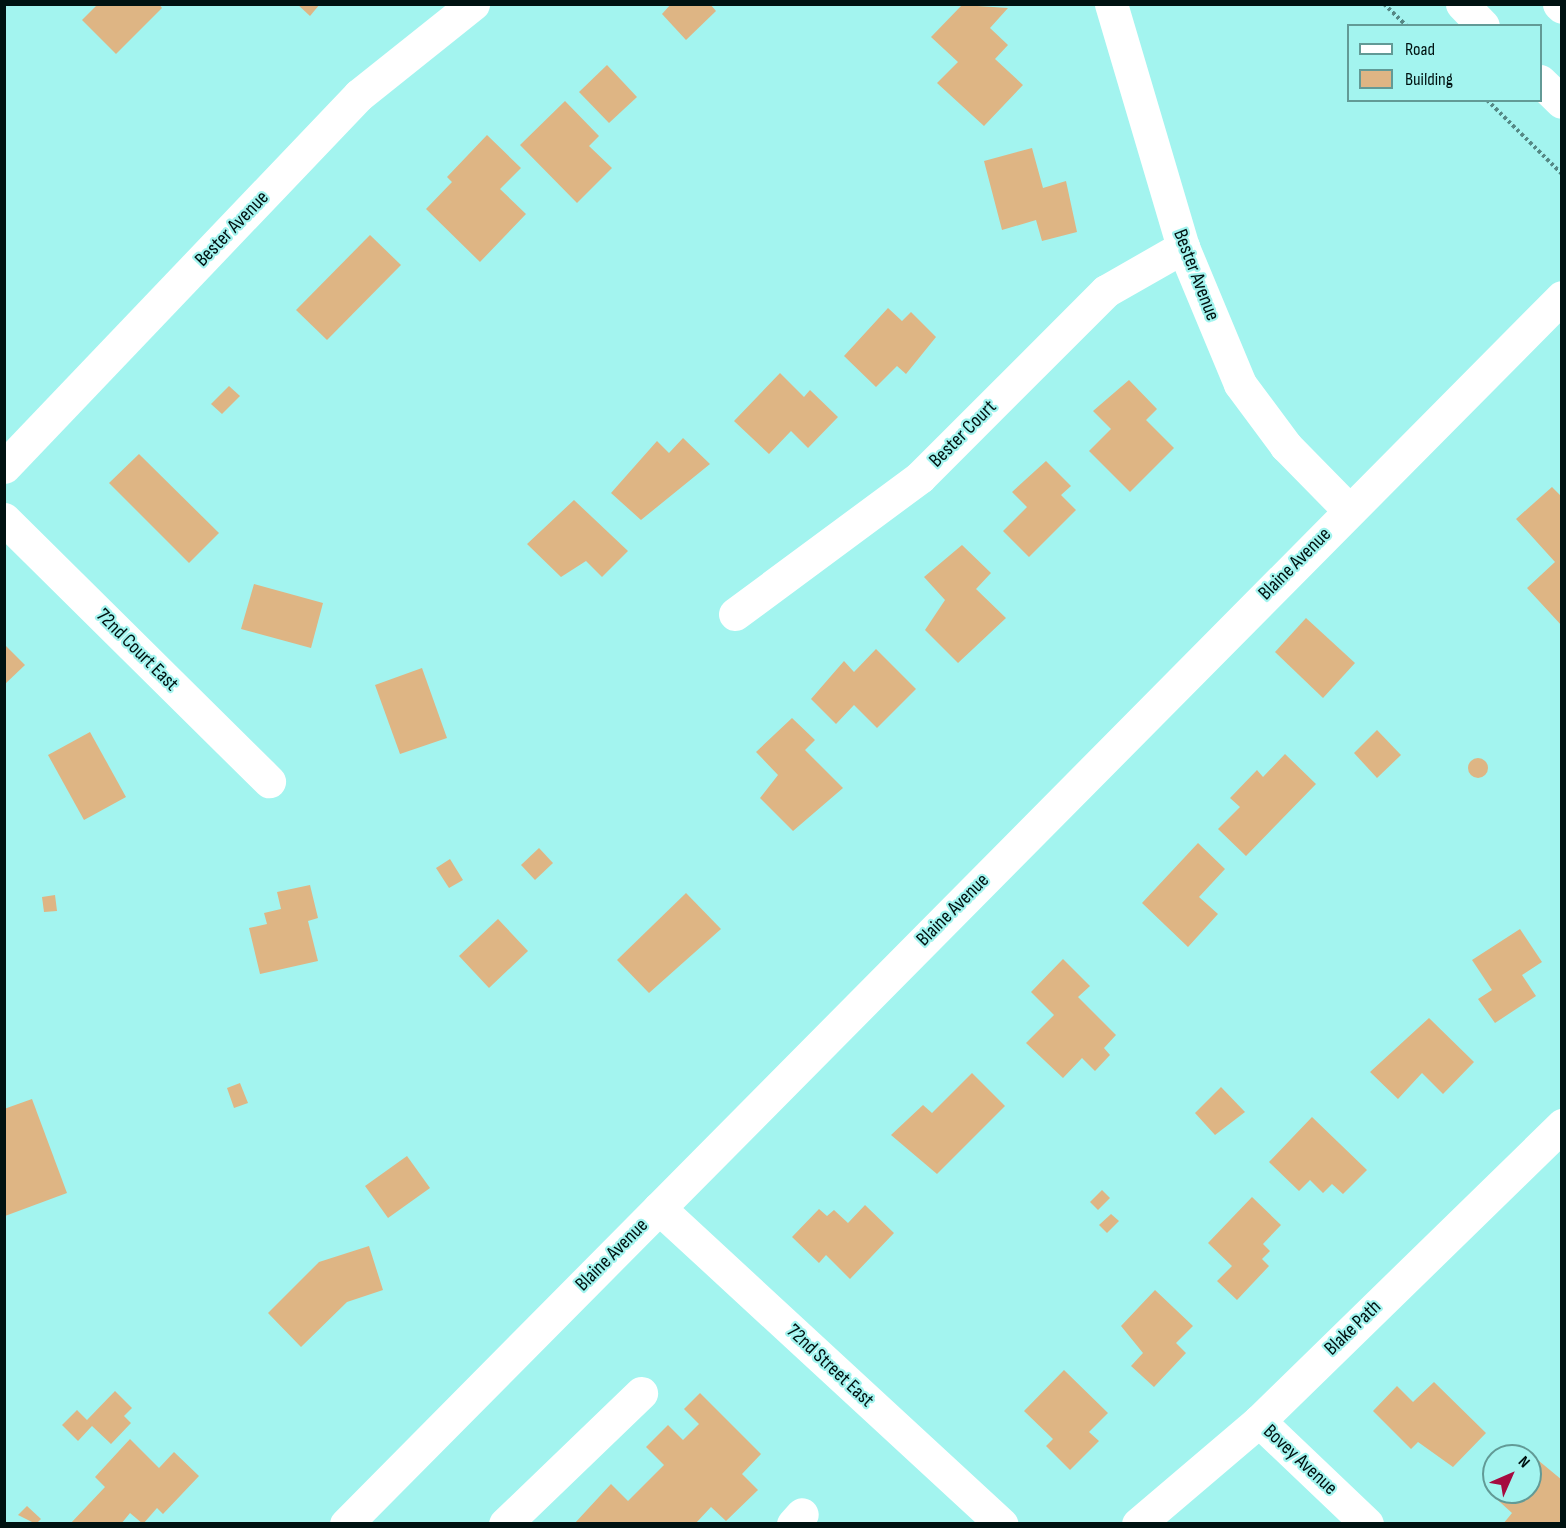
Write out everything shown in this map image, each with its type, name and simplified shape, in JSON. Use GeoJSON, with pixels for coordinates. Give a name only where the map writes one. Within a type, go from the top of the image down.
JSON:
{"type":"FeatureCollection","features":[{"type":"Feature","properties":{"kind":"street","name":"Bester Avenue"},"geometry":{"type":"LineString","coordinates":[[4,467],[359,95],[473,4]]}},
{"type":"Feature","properties":{"kind":"street","name":"Bester Avenue"},"geometry":{"type":"LineString","coordinates":[[1111,4],[1183,247],[1240,384],[1286,446],[1349,510]]}},
{"type":"Feature","properties":{"kind":"street"},"geometry":{"type":"LineString","coordinates":[[1462,4],[1481,24]]}},
{"type":"Feature","properties":{"kind":"street"},"geometry":{"type":"LineString","coordinates":[[1542,83],[1562,102]]}},
{"type":"Feature","properties":{"kind":"street","name":"Bester Court"},"geometry":{"type":"LineString","coordinates":[[735,614],[920,477],[1106,291],[1183,247]]}},
{"type":"Feature","properties":{"kind":"street","name":"Blaine Avenue"},"geometry":{"type":"LineString","coordinates":[[346,1524],[1562,297]]}},
{"type":"Feature","properties":{"kind":"street","name":"72nd Court East"},"geometry":{"type":"LineString","coordinates":[[4,519],[269,781]]}},
{"type":"Feature","properties":{"kind":"street","name":"Blake Path"},"geometry":{"type":"LineString","coordinates":[[1138,1524],[1259,1421],[1562,1125]]}},
{"type":"Feature","properties":{"kind":"street","name":"72nd Street East"},"geometry":{"type":"LineString","coordinates":[[659,1208],[1001,1524]]}},
{"type":"Feature","properties":{"kind":"street"},"geometry":{"type":"LineString","coordinates":[[505,1524],[640,1394]]}},
{"type":"Feature","properties":{"kind":"street","name":"Bovey Avenue"},"geometry":{"type":"LineString","coordinates":[[1259,1421],[1367,1524]]}},
{"type":"Feature","properties":{"kind":"path"},"geometry":{"type":"LineString","coordinates":[[1384,4],[1405,24]]}},
{"type":"Feature","properties":{"kind":"path"},"geometry":{"type":"LineString","coordinates":[[1489,102],[1562,174]]}},
{"type":"Feature","properties":{"kind":"building"},"geometry":{"type":"Polygon","coordinates":[[[98,4],[159,4],[162,8],[116,54],[82,20],[98,4]]]}},
{"type":"Feature","properties":{"kind":"building"},"geometry":{"type":"Polygon","coordinates":[[[297,4],[320,4],[310,16],[297,4]]]}},
{"type":"Feature","properties":{"kind":"building"},"geometry":{"type":"Polygon","coordinates":[[[671,4],[710,4],[716,11],[686,40],[662,14],[671,4]]]}},
{"type":"Feature","properties":{"kind":"building"},"geometry":{"type":"Polygon","coordinates":[[[962,5],[1008,8],[990,28],[1008,45],[995,59],[1023,85],[984,126],[937,83],[958,62],[931,37],[962,5]]]}},
{"type":"Feature","properties":{"kind":"building"},"geometry":{"type":"Polygon","coordinates":[[[607,65],[637,97],[609,123],[579,92],[607,65]]]}},
{"type":"Feature","properties":{"kind":"building"},"geometry":{"type":"Polygon","coordinates":[[[565,101],[599,136],[589,146],[612,168],[577,203],[520,145],[565,101]]]}},
{"type":"Feature","properties":{"kind":"building"},"geometry":{"type":"Polygon","coordinates":[[[487,135],[521,168],[500,189],[526,214],[480,262],[426,209],[452,182],[447,177],[487,135]]]}},
{"type":"Feature","properties":{"kind":"building"},"geometry":{"type":"Polygon","coordinates":[[[1032,148],[1043,188],[1066,181],[1077,232],[1042,241],[1036,220],[1002,230],[984,161],[1032,148]]]}},
{"type":"Feature","properties":{"kind":"building"},"geometry":{"type":"Polygon","coordinates":[[[370,235],[401,265],[327,340],[296,310],[370,235]]]}},
{"type":"Feature","properties":{"kind":"building"},"geometry":{"type":"Polygon","coordinates":[[[888,308],[902,321],[911,312],[936,337],[906,374],[897,366],[876,387],[844,356],[888,308]]]}},
{"type":"Feature","properties":{"kind":"building"},"geometry":{"type":"Polygon","coordinates":[[[780,373],[804,397],[810,390],[838,417],[808,448],[791,431],[769,454],[734,421],[780,373]]]}},
{"type":"Feature","properties":{"kind":"building"},"geometry":{"type":"Polygon","coordinates":[[[1129,380],[1157,409],[1146,420],[1174,448],[1130,492],[1089,451],[1111,429],[1093,411],[1129,380]]]}},
{"type":"Feature","properties":{"kind":"building"},"geometry":{"type":"Polygon","coordinates":[[[229,386],[240,396],[222,414],[211,404],[229,386]]]}},
{"type":"Feature","properties":{"kind":"building"},"geometry":{"type":"Polygon","coordinates":[[[683,438],[710,464],[641,520],[611,493],[657,441],[669,453],[683,438]]]}},
{"type":"Feature","properties":{"kind":"building"},"geometry":{"type":"Polygon","coordinates":[[[139,454],[219,533],[189,563],[109,483],[139,454]]]}},
{"type":"Feature","properties":{"kind":"building"},"geometry":{"type":"Polygon","coordinates":[[[1046,461],[1071,486],[1061,495],[1076,510],[1029,557],[1003,531],[1027,507],[1012,492],[1046,461]]]}},
{"type":"Feature","properties":{"kind":"building"},"geometry":{"type":"Polygon","coordinates":[[[1552,487],[1562,497],[1562,626],[1527,588],[1555,562],[1516,519],[1552,487]]]}},
{"type":"Feature","properties":{"kind":"building"},"geometry":{"type":"Polygon","coordinates":[[[574,500],[628,551],[602,577],[586,561],[561,577],[527,544],[574,500]]]}},
{"type":"Feature","properties":{"kind":"building"},"geometry":{"type":"Polygon","coordinates":[[[962,545],[991,573],[976,589],[1006,618],[958,663],[925,630],[945,600],[924,577],[962,545]]]}},
{"type":"Feature","properties":{"kind":"building"},"geometry":{"type":"Polygon","coordinates":[[[254,584],[323,603],[311,648],[241,629],[254,584]]]}},
{"type":"Feature","properties":{"kind":"building"},"geometry":{"type":"Polygon","coordinates":[[[1306,618],[1355,663],[1323,698],[1275,652],[1306,618]]]}},
{"type":"Feature","properties":{"kind":"building"},"geometry":{"type":"Polygon","coordinates":[[[4,644],[25,665],[4,685],[4,644]]]}},
{"type":"Feature","properties":{"kind":"building"},"geometry":{"type":"Polygon","coordinates":[[[876,649],[916,689],[877,728],[854,705],[836,724],[811,699],[844,661],[854,672],[876,649]]]}},
{"type":"Feature","properties":{"kind":"building"},"geometry":{"type":"Polygon","coordinates":[[[422,668],[447,738],[400,754],[375,685],[422,668]]]}},
{"type":"Feature","properties":{"kind":"building"},"geometry":{"type":"Polygon","coordinates":[[[792,718],[815,740],[805,750],[843,788],[793,831],[760,798],[778,775],[756,752],[792,718]]]}},
{"type":"Feature","properties":{"kind":"building"},"geometry":{"type":"Polygon","coordinates":[[[1377,730],[1401,755],[1377,778],[1354,753],[1377,730]]]}},
{"type":"Feature","properties":{"kind":"building"},"geometry":{"type":"Polygon","coordinates":[[[90,732],[126,797],[84,820],[48,755],[90,732]]]}},
{"type":"Feature","properties":{"kind":"building"},"geometry":{"type":"Polygon","coordinates":[[[1285,754],[1316,784],[1246,856],[1218,829],[1240,807],[1230,798],[1257,770],[1263,777],[1285,754]]]}},
{"type":"Feature","properties":{"kind":"building"},"geometry":{"type":"Polygon","coordinates":[[[1474,758],[1482,758],[1488,764],[1488,772],[1482,778],[1474,778],[1468,772],[1468,764],[1474,758]]]}},
{"type":"Feature","properties":{"kind":"building"},"geometry":{"type":"Polygon","coordinates":[[[1198,843],[1225,869],[1199,897],[1218,914],[1188,947],[1142,903],[1198,843]]]}},
{"type":"Feature","properties":{"kind":"building"},"geometry":{"type":"Polygon","coordinates":[[[539,848],[553,863],[535,880],[521,865],[539,848]]]}},
{"type":"Feature","properties":{"kind":"building"},"geometry":{"type":"Polygon","coordinates":[[[450,859],[463,880],[449,888],[436,868],[450,859]]]}},
{"type":"Feature","properties":{"kind":"building"},"geometry":{"type":"Polygon","coordinates":[[[310,885],[318,918],[308,921],[318,961],[260,974],[249,928],[267,924],[264,913],[281,909],[277,892],[310,885]]]}},
{"type":"Feature","properties":{"kind":"building"},"geometry":{"type":"Polygon","coordinates":[[[686,893],[721,929],[649,993],[617,960],[686,893]]]}},
{"type":"Feature","properties":{"kind":"building"},"geometry":{"type":"Polygon","coordinates":[[[55,895],[57,911],[44,912],[42,897],[55,895]]]}},
{"type":"Feature","properties":{"kind":"building"},"geometry":{"type":"Polygon","coordinates":[[[498,919],[528,951],[489,988],[459,956],[498,919]]]}},
{"type":"Feature","properties":{"kind":"building"},"geometry":{"type":"Polygon","coordinates":[[[1520,929],[1542,962],[1522,975],[1536,996],[1495,1023],[1478,999],[1492,990],[1472,960],[1520,929]]]}},
{"type":"Feature","properties":{"kind":"building"},"geometry":{"type":"Polygon","coordinates":[[[1063,959],[1090,986],[1078,997],[1116,1035],[1104,1048],[1110,1055],[1095,1071],[1082,1058],[1063,1078],[1026,1043],[1054,1015],[1031,992],[1063,959]]]}},
{"type":"Feature","properties":{"kind":"building"},"geometry":{"type":"Polygon","coordinates":[[[1429,1018],[1474,1062],[1443,1094],[1422,1073],[1398,1099],[1370,1072],[1429,1018]]]}},
{"type":"Feature","properties":{"kind":"building"},"geometry":{"type":"Polygon","coordinates":[[[972,1073],[1005,1106],[937,1174],[891,1135],[923,1105],[932,1113],[972,1073]]]}},
{"type":"Feature","properties":{"kind":"building"},"geometry":{"type":"Polygon","coordinates":[[[240,1083],[248,1103],[234,1108],[227,1088],[240,1083]]]}},
{"type":"Feature","properties":{"kind":"building"},"geometry":{"type":"Polygon","coordinates":[[[1221,1087],[1245,1112],[1215,1135],[1195,1113],[1221,1087]]]}},
{"type":"Feature","properties":{"kind":"building"},"geometry":{"type":"Polygon","coordinates":[[[32,1099],[67,1193],[5,1216],[4,1109],[32,1099]]]}},
{"type":"Feature","properties":{"kind":"building"},"geometry":{"type":"Polygon","coordinates":[[[1312,1117],[1367,1170],[1343,1194],[1332,1184],[1323,1193],[1310,1180],[1299,1191],[1269,1162],[1312,1117]]]}},
{"type":"Feature","properties":{"kind":"building"},"geometry":{"type":"Polygon","coordinates":[[[407,1156],[430,1188],[388,1218],[365,1186],[407,1156]]]}},
{"type":"Feature","properties":{"kind":"building"},"geometry":{"type":"Polygon","coordinates":[[[1102,1190],[1110,1198],[1098,1210],[1090,1202],[1102,1190]]]}},
{"type":"Feature","properties":{"kind":"building"},"geometry":{"type":"Polygon","coordinates":[[[1252,1197],[1281,1225],[1263,1244],[1270,1251],[1262,1259],[1269,1266],[1237,1300],[1217,1281],[1232,1266],[1208,1243],[1252,1197]]]}},
{"type":"Feature","properties":{"kind":"building"},"geometry":{"type":"Polygon","coordinates":[[[865,1205],[894,1233],[850,1279],[826,1255],[819,1263],[792,1237],[819,1209],[827,1216],[834,1210],[848,1223],[865,1205]]]}},
{"type":"Feature","properties":{"kind":"building"},"geometry":{"type":"Polygon","coordinates":[[[1111,1214],[1119,1221],[1107,1233],[1099,1225],[1111,1214]]]}},
{"type":"Feature","properties":{"kind":"building"},"geometry":{"type":"Polygon","coordinates":[[[369,1246],[383,1290],[347,1302],[301,1347],[268,1313],[319,1262],[369,1246]]]}},
{"type":"Feature","properties":{"kind":"building"},"geometry":{"type":"Polygon","coordinates":[[[1155,1290],[1193,1326],[1176,1343],[1186,1353],[1154,1387],[1131,1366],[1143,1353],[1121,1326],[1155,1290]]]}},
{"type":"Feature","properties":{"kind":"building"},"geometry":{"type":"Polygon","coordinates":[[[1064,1370],[1108,1413],[1089,1432],[1099,1441],[1070,1470],[1046,1446],[1053,1439],[1024,1411],[1064,1370]]]}},
{"type":"Feature","properties":{"kind":"building"},"geometry":{"type":"Polygon","coordinates":[[[1434,1382],[1486,1433],[1453,1467],[1418,1442],[1411,1449],[1373,1411],[1397,1386],[1413,1402],[1434,1382]]]}},
{"type":"Feature","properties":{"kind":"building"},"geometry":{"type":"Polygon","coordinates":[[[115,1391],[132,1408],[124,1416],[131,1423],[111,1444],[92,1426],[78,1441],[62,1425],[77,1410],[87,1420],[115,1391]]]}},
{"type":"Feature","properties":{"kind":"building"},"geometry":{"type":"Polygon","coordinates":[[[700,1393],[761,1454],[742,1474],[758,1490],[726,1521],[711,1507],[695,1524],[574,1524],[611,1484],[628,1501],[664,1465],[646,1447],[668,1425],[683,1440],[699,1424],[684,1409],[700,1393]]]}},
{"type":"Feature","properties":{"kind":"building"},"geometry":{"type":"Polygon","coordinates":[[[130,1439],[159,1468],[174,1452],[199,1476],[163,1514],[157,1508],[143,1524],[130,1513],[121,1524],[70,1524],[105,1487],[95,1477],[130,1439]]]}},
{"type":"Feature","properties":{"kind":"building"},"geometry":{"type":"Polygon","coordinates":[[[1542,1463],[1562,1480],[1562,1519],[1558,1524],[1503,1524],[1512,1513],[1502,1504],[1542,1504],[1542,1463]]]}},
{"type":"Feature","properties":{"kind":"building"},"geometry":{"type":"Polygon","coordinates":[[[27,1506],[41,1519],[36,1524],[18,1515],[27,1506]]]}}]}
